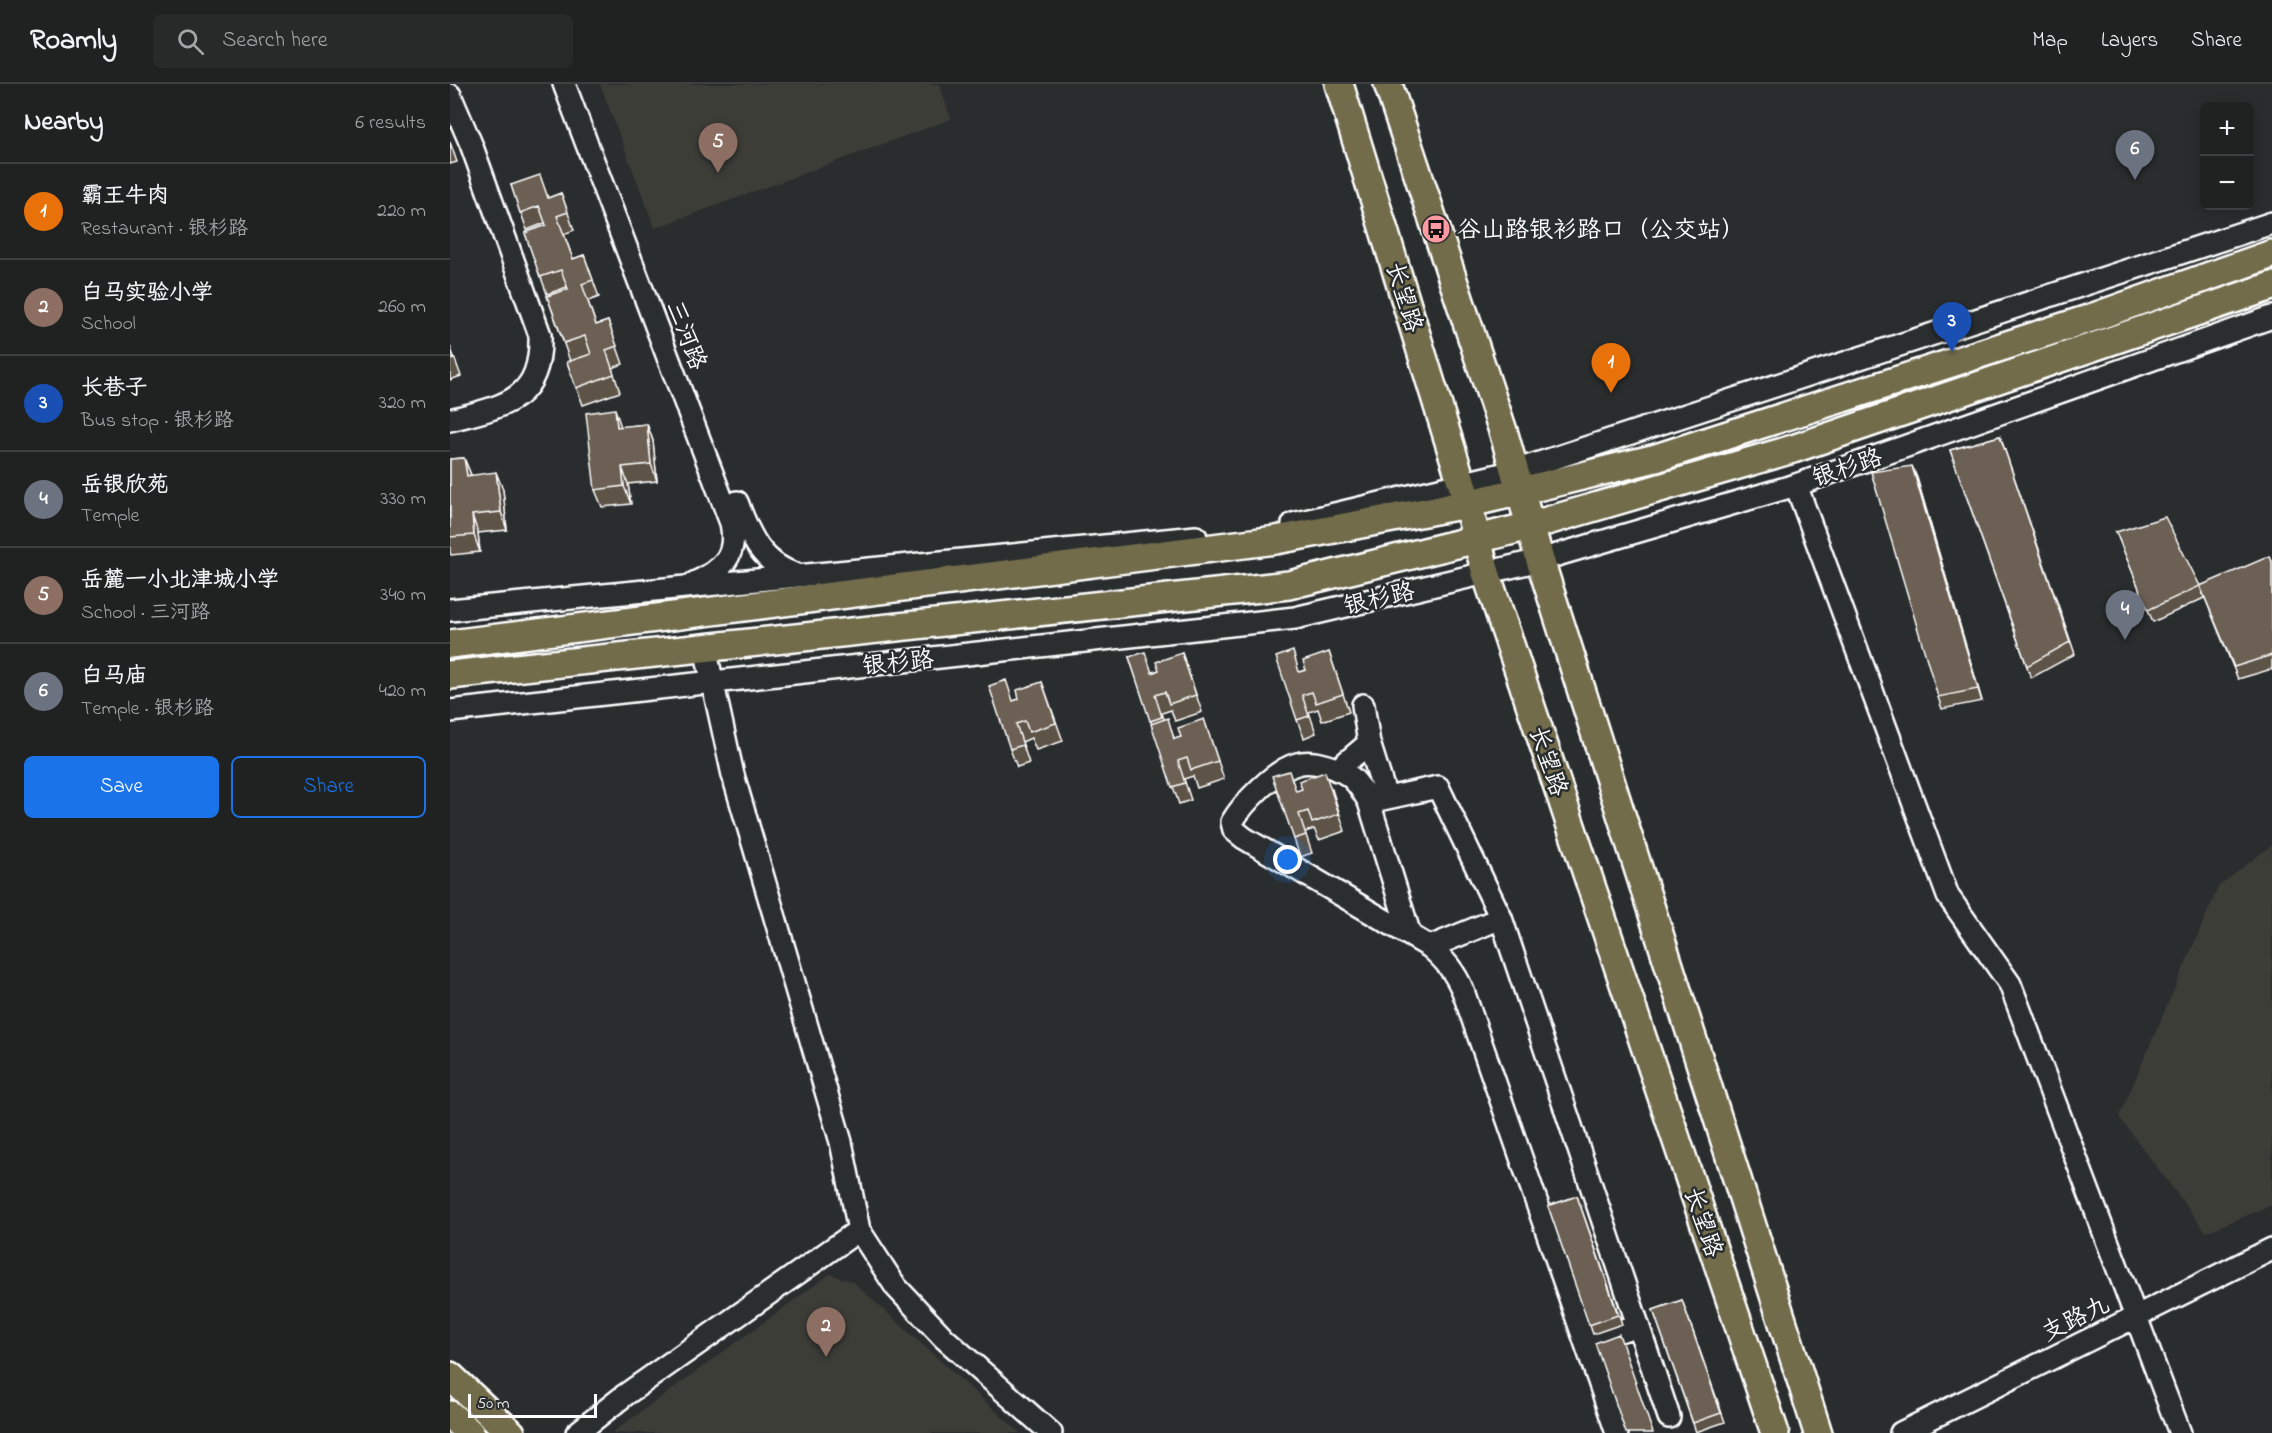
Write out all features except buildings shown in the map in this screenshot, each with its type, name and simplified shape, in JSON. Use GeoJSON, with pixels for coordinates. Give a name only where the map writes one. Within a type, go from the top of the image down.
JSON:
{"type":"FeatureCollection","features":[{"type":"Feature","properties":{"kind":"main road","name":"长望路"},"geometry":{"type":"LineString","coordinates":[[1339,84],[1465,494],[1486,573],[1775,1433]]}},
{"type":"Feature","properties":{"kind":"main road","name":"长望路"},"geometry":{"type":"LineString","coordinates":[[1388,84],[1518,482],[1540,560],[1818,1433]]}},
{"type":"Feature","properties":{"kind":"main road"},"geometry":{"type":"LineString","coordinates":[[450,644],[1276,540],[1518,482],[1656,458],[2088,319],[2272,254]]}},
{"type":"Feature","properties":{"kind":"main road","name":"银杉路"},"geometry":{"type":"LineString","coordinates":[[450,675],[1289,585],[1530,526],[1793,449],[2272,286]]}},
{"type":"Feature","properties":{"kind":"main road"},"geometry":{"type":"LineString","coordinates":[[450,1376],[511,1433]]}},
{"type":"Feature","properties":{"kind":"main road"},"geometry":{"type":"LineString","coordinates":[[450,1415],[470,1433]]}},
{"type":"Feature","properties":{"kind":"street","name":"三河路"},"geometry":{"type":"LineString","coordinates":[[564,84],[731,523],[734,538],[730,554],[713,573],[687,586]]}},
{"type":"Feature","properties":{"kind":"street","name":"三河路"},"geometry":{"type":"LineString","coordinates":[[579,84],[747,528],[763,554],[774,565],[799,576]]}},
{"type":"Feature","properties":{"kind":"street"},"geometry":{"type":"LineString","coordinates":[[450,95],[471,144],[540,335],[541,355],[527,389],[496,408],[450,420]]}},
{"type":"Feature","properties":{"kind":"street"},"geometry":{"type":"LineString","coordinates":[[1518,482],[2272,223]]}},
{"type":"Feature","properties":{"kind":"street","name":"银杉路"},"geometry":{"type":"LineString","coordinates":[[450,711],[1295,618],[1540,560],[1796,485],[2272,317]]}},
{"type":"Feature","properties":{"kind":"street"},"geometry":{"type":"LineString","coordinates":[[1796,485],[1948,896],[2010,984],[2180,1433]]}},
{"type":"Feature","properties":{"kind":"street"},"geometry":{"type":"LineString","coordinates":[[454,603],[799,576],[1279,528],[1465,494]]}},
{"type":"Feature","properties":{"kind":"street"},"geometry":{"type":"LineString","coordinates":[[705,648],[733,775],[841,1143],[859,1230],[896,1287],[944,1338],[1051,1433]]}},
{"type":"Feature","properties":{"kind":"street"},"geometry":{"type":"LineString","coordinates":[[1363,705],[1377,799],[1410,935]]}},
{"type":"Feature","properties":{"kind":"street"},"geometry":{"type":"LineString","coordinates":[[1337,770],[1369,743]]}},
{"type":"Feature","properties":{"kind":"street"},"geometry":{"type":"LineString","coordinates":[[1617,1433],[1463,991],[1445,959],[1430,947],[1234,830],[1232,822],[1239,810],[1288,767],[1298,763],[1310,763],[1337,770],[1352,778],[1377,799],[1438,787],[1501,918],[1669,1417]]}},
{"type":"Feature","properties":{"kind":"street"},"geometry":{"type":"LineString","coordinates":[[1430,947],[1501,918]]}},
{"type":"Feature","properties":{"kind":"street"},"geometry":{"type":"LineString","coordinates":[[578,1433],[625,1395],[859,1230]]}},
{"type":"Feature","properties":{"kind":"street","name":"支路九"},"geometry":{"type":"LineString","coordinates":[[1901,1433],[2272,1249]]}},
{"type":"Feature","properties":{"kind":"street"},"geometry":{"type":"LineString","coordinates":[[1586,1342],[1638,1325]]}},
{"type":"Feature","properties":{"kind":"shaded area"},"geometry":{"type":"Polygon","coordinates":[[[600,84],[939,84],[951,119],[655,228],[600,84]]]}},
{"type":"Feature","properties":{"kind":"shaded area"},"geometry":{"type":"Polygon","coordinates":[[[2272,845],[2272,1205],[2206,1232],[2119,1117],[2219,886],[2272,845]]]}},
{"type":"Feature","properties":{"kind":"shaded area"},"geometry":{"type":"Polygon","coordinates":[[[830,1274],[853,1282],[1020,1433],[612,1433],[830,1274]]]}},
{"type":"Feature","properties":{"kind":"place","name":"岳麓一小北津城小学"},"geometry":{"type":"Point","coordinates":[718,173]}},
{"type":"Feature","properties":{"kind":"place","name":"白马庙"},"geometry":{"type":"Point","coordinates":[2135,180]}},
{"type":"Feature","properties":{"kind":"place","name":"谷山路银衫路口（公交站）"},"geometry":{"type":"Point","coordinates":[1436,229]}},
{"type":"Feature","properties":{"kind":"place","name":"长巷子"},"geometry":{"type":"Point","coordinates":[1952,352]}},
{"type":"Feature","properties":{"kind":"place","name":"霸王牛肉"},"geometry":{"type":"Point","coordinates":[1611,393]}},
{"type":"Feature","properties":{"kind":"place","name":"岳银欣苑"},"geometry":{"type":"Point","coordinates":[2125,640]}},
{"type":"Feature","properties":{"kind":"place","name":"白马实验小学"},"geometry":{"type":"Point","coordinates":[826,1357]}}]}
